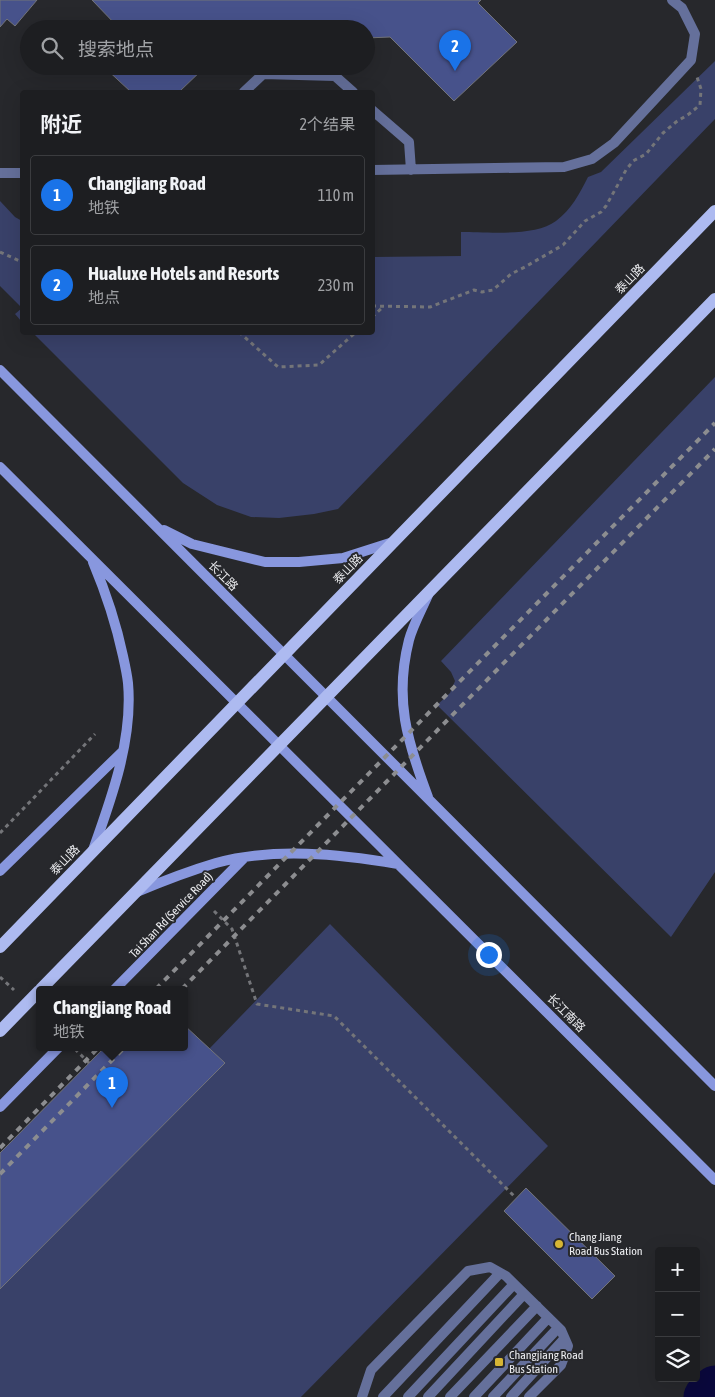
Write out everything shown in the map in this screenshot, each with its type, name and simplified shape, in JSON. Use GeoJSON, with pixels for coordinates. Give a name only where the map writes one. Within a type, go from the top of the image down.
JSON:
{"type":"FeatureCollection","features":[{"type":"Feature","properties":{"kind":"main road","name":"泰山路"},"geometry":{"type":"LineString","coordinates":[[0,947],[715,211]]}},
{"type":"Feature","properties":{"kind":"main road"},"geometry":{"type":"LineString","coordinates":[[44,986],[715,299]]}},
{"type":"Feature","properties":{"kind":"main road","name":"长江路"},"geometry":{"type":"LineString","coordinates":[[0,370],[429,800]]}},
{"type":"Feature","properties":{"kind":"main road"},"geometry":{"type":"LineString","coordinates":[[0,466],[398,864]]}},
{"type":"Feature","properties":{"kind":"main road"},"geometry":{"type":"LineString","coordinates":[[154,526],[192,544],[265,562],[300,562],[343,558],[394,542]]}},
{"type":"Feature","properties":{"kind":"main road"},"geometry":{"type":"LineString","coordinates":[[90,556],[107,596],[120,641],[128,682],[123,752],[111,799],[92,853]]}},
{"type":"Feature","properties":{"kind":"main road"},"geometry":{"type":"LineString","coordinates":[[429,592],[409,639],[402,677],[404,717],[413,758],[429,800],[715,1086]]}},
{"type":"Feature","properties":{"kind":"main road"},"geometry":{"type":"LineString","coordinates":[[0,871],[123,752]]}},
{"type":"Feature","properties":{"kind":"main road"},"geometry":{"type":"LineString","coordinates":[[136,892],[217,863],[244,858],[296,853],[368,859],[398,864]]}},
{"type":"Feature","properties":{"kind":"main road","name":"Tai Shan Rd (Service Road)"},"geometry":{"type":"LineString","coordinates":[[118,986],[244,858]]}},
{"type":"Feature","properties":{"kind":"main road","name":"长江南路"},"geometry":{"type":"LineString","coordinates":[[398,864],[715,1180]]}},
{"type":"Feature","properties":{"kind":"main road"},"geometry":{"type":"LineString","coordinates":[[0,1031],[36,994]]}},
{"type":"Feature","properties":{"kind":"main road"},"geometry":{"type":"LineString","coordinates":[[0,1107],[55,1051]]}},
{"type":"Feature","properties":{"kind":"lane"},"geometry":{"type":"LineString","coordinates":[[375,170],[564,167],[592,159],[614,143],[692,60],[695,34],[682,8],[672,0]]}},
{"type":"Feature","properties":{"kind":"lane"},"geometry":{"type":"LineString","coordinates":[[246,90],[262,75]]}},
{"type":"Feature","properties":{"kind":"lane"},"geometry":{"type":"LineString","coordinates":[[299,75],[335,76],[351,90]]}},
{"type":"Feature","properties":{"kind":"lane"},"geometry":{"type":"LineString","coordinates":[[375,113],[409,142],[411,170]]}},
{"type":"Feature","properties":{"kind":"lane"},"geometry":{"type":"LineString","coordinates":[[0,173],[20,173]]}},
{"type":"Feature","properties":{"kind":"lane"},"geometry":{"type":"LineString","coordinates":[[362,1397],[371,1370],[468,1271],[490,1267],[514,1284],[537,1306],[558,1328],[568,1346],[561,1365],[529,1397]]}},
{"type":"Feature","properties":{"kind":"lane"},"geometry":{"type":"LineString","coordinates":[[383,1397],[500,1273]]}},
{"type":"Feature","properties":{"kind":"lane"},"geometry":{"type":"LineString","coordinates":[[408,1397],[514,1284]]}},
{"type":"Feature","properties":{"kind":"lane"},"geometry":{"type":"LineString","coordinates":[[428,1397],[524,1294]]}},
{"type":"Feature","properties":{"kind":"lane"},"geometry":{"type":"LineString","coordinates":[[450,1397],[537,1306]]}},
{"type":"Feature","properties":{"kind":"lane"},"geometry":{"type":"LineString","coordinates":[[474,1397],[548,1318]]}},
{"type":"Feature","properties":{"kind":"lane"},"geometry":{"type":"LineString","coordinates":[[493,1397],[558,1328]]}},
{"type":"Feature","properties":{"kind":"lane"},"geometry":{"type":"LineString","coordinates":[[511,1397],[564,1340]]}},
{"type":"Feature","properties":{"kind":"path"},"geometry":{"type":"LineString","coordinates":[[375,306],[430,308],[474,290],[482,292],[493,290],[512,274],[563,245],[585,221],[601,212],[606,206],[633,161],[646,154],[663,133],[700,105],[701,89],[698,78],[686,66]]}},
{"type":"Feature","properties":{"kind":"path"},"geometry":{"type":"LineString","coordinates":[[0,252],[20,261]]}},
{"type":"Feature","properties":{"kind":"path"},"geometry":{"type":"LineString","coordinates":[[375,314],[383,307]]}},
{"type":"Feature","properties":{"kind":"path"},"geometry":{"type":"LineString","coordinates":[[242,335],[278,367],[319,365],[353,335]]}},
{"type":"Feature","properties":{"kind":"path"},"geometry":{"type":"LineString","coordinates":[[0,833],[95,734]]}},
{"type":"Feature","properties":{"kind":"path"},"geometry":{"type":"LineString","coordinates":[[203,900],[232,929],[257,1004],[334,1016],[516,1198]]}},
{"type":"Feature","properties":{"kind":"path"},"geometry":{"type":"LineString","coordinates":[[77,1051],[89,1063]]}},
{"type":"Feature","properties":{"kind":"shaded area"},"geometry":{"type":"Polygon","coordinates":[[[715,61],[715,119],[338,509],[279,518],[251,517],[217,505],[183,483],[35,335],[375,335],[375,257],[461,256],[461,232],[524,232],[547,226],[561,217],[571,206],[588,177],[601,172],[715,61]]]}},
{"type":"Feature","properties":{"kind":"shaded area"},"geometry":{"type":"Polygon","coordinates":[[[0,201],[20,220],[20,306],[0,286],[0,201]]]}},
{"type":"Feature","properties":{"kind":"shaded area"},"geometry":{"type":"Polygon","coordinates":[[[20,310],[20,320],[15,314],[20,310]]]}},
{"type":"Feature","properties":{"kind":"shaded area"},"geometry":{"type":"Polygon","coordinates":[[[715,377],[715,872],[671,937],[437,705],[450,693],[455,681],[451,672],[441,661],[715,377]]]}},
{"type":"Feature","properties":{"kind":"shaded area"},"geometry":{"type":"Polygon","coordinates":[[[330,924],[548,1146],[301,1397],[0,1397],[0,1265],[330,924]]]}},
{"type":"Feature","properties":{"kind":"building"},"geometry":{"type":"Polygon","coordinates":[[[0,0],[37,0],[15,26],[7,19],[0,27],[0,0]]]}},
{"type":"Feature","properties":{"kind":"building"},"geometry":{"type":"Polygon","coordinates":[[[92,0],[481,0],[478,3],[517,42],[454,101],[390,37],[375,38],[375,20],[111,20],[92,0]]]}},
{"type":"Feature","properties":{"kind":"building"},"geometry":{"type":"Polygon","coordinates":[[[113,75],[197,75],[181,90],[129,90],[113,75]]]}},
{"type":"Feature","properties":{"kind":"building"},"geometry":{"type":"Polygon","coordinates":[[[188,1029],[225,1063],[0,1289],[0,1153],[101,1051],[188,1051],[188,1029]]]}},
{"type":"Feature","properties":{"kind":"building","name":"Chang Jiang Road Bus Station"},"geometry":{"type":"Polygon","coordinates":[[[526,1188],[615,1276],[592,1299],[504,1211],[526,1188]]]}},
{"type":"Feature","properties":{"kind":"waterway"},"geometry":{"type":"LineString","coordinates":[[706,1397],[715,1388]]}},
{"type":"Feature","properties":{"kind":"railway"},"geometry":{"type":"LineString","coordinates":[[159,986],[715,423]]}},
{"type":"Feature","properties":{"kind":"railway"},"geometry":{"type":"LineString","coordinates":[[185,986],[715,449]]}},
{"type":"Feature","properties":{"kind":"railway"},"geometry":{"type":"LineString","coordinates":[[0,1148],[95,1051]]}},
{"type":"Feature","properties":{"kind":"railway"},"geometry":{"type":"LineString","coordinates":[[0,1174],[121,1051]]}},
{"type":"Feature","properties":{"kind":"place","name":"Hualuxe Hotels and Resorts"},"geometry":{"type":"Point","coordinates":[455,71]}},
{"type":"Feature","properties":{"kind":"place","name":"Changjiang Road"},"geometry":{"type":"Point","coordinates":[112,1108]}},
{"type":"Feature","properties":{"kind":"place","name":"Chang Jiang Road Bus Station"},"geometry":{"type":"Point","coordinates":[559,1244]}},
{"type":"Feature","properties":{"kind":"place","name":"Changjiang Road Bus Station"},"geometry":{"type":"Point","coordinates":[499,1362]}}]}
